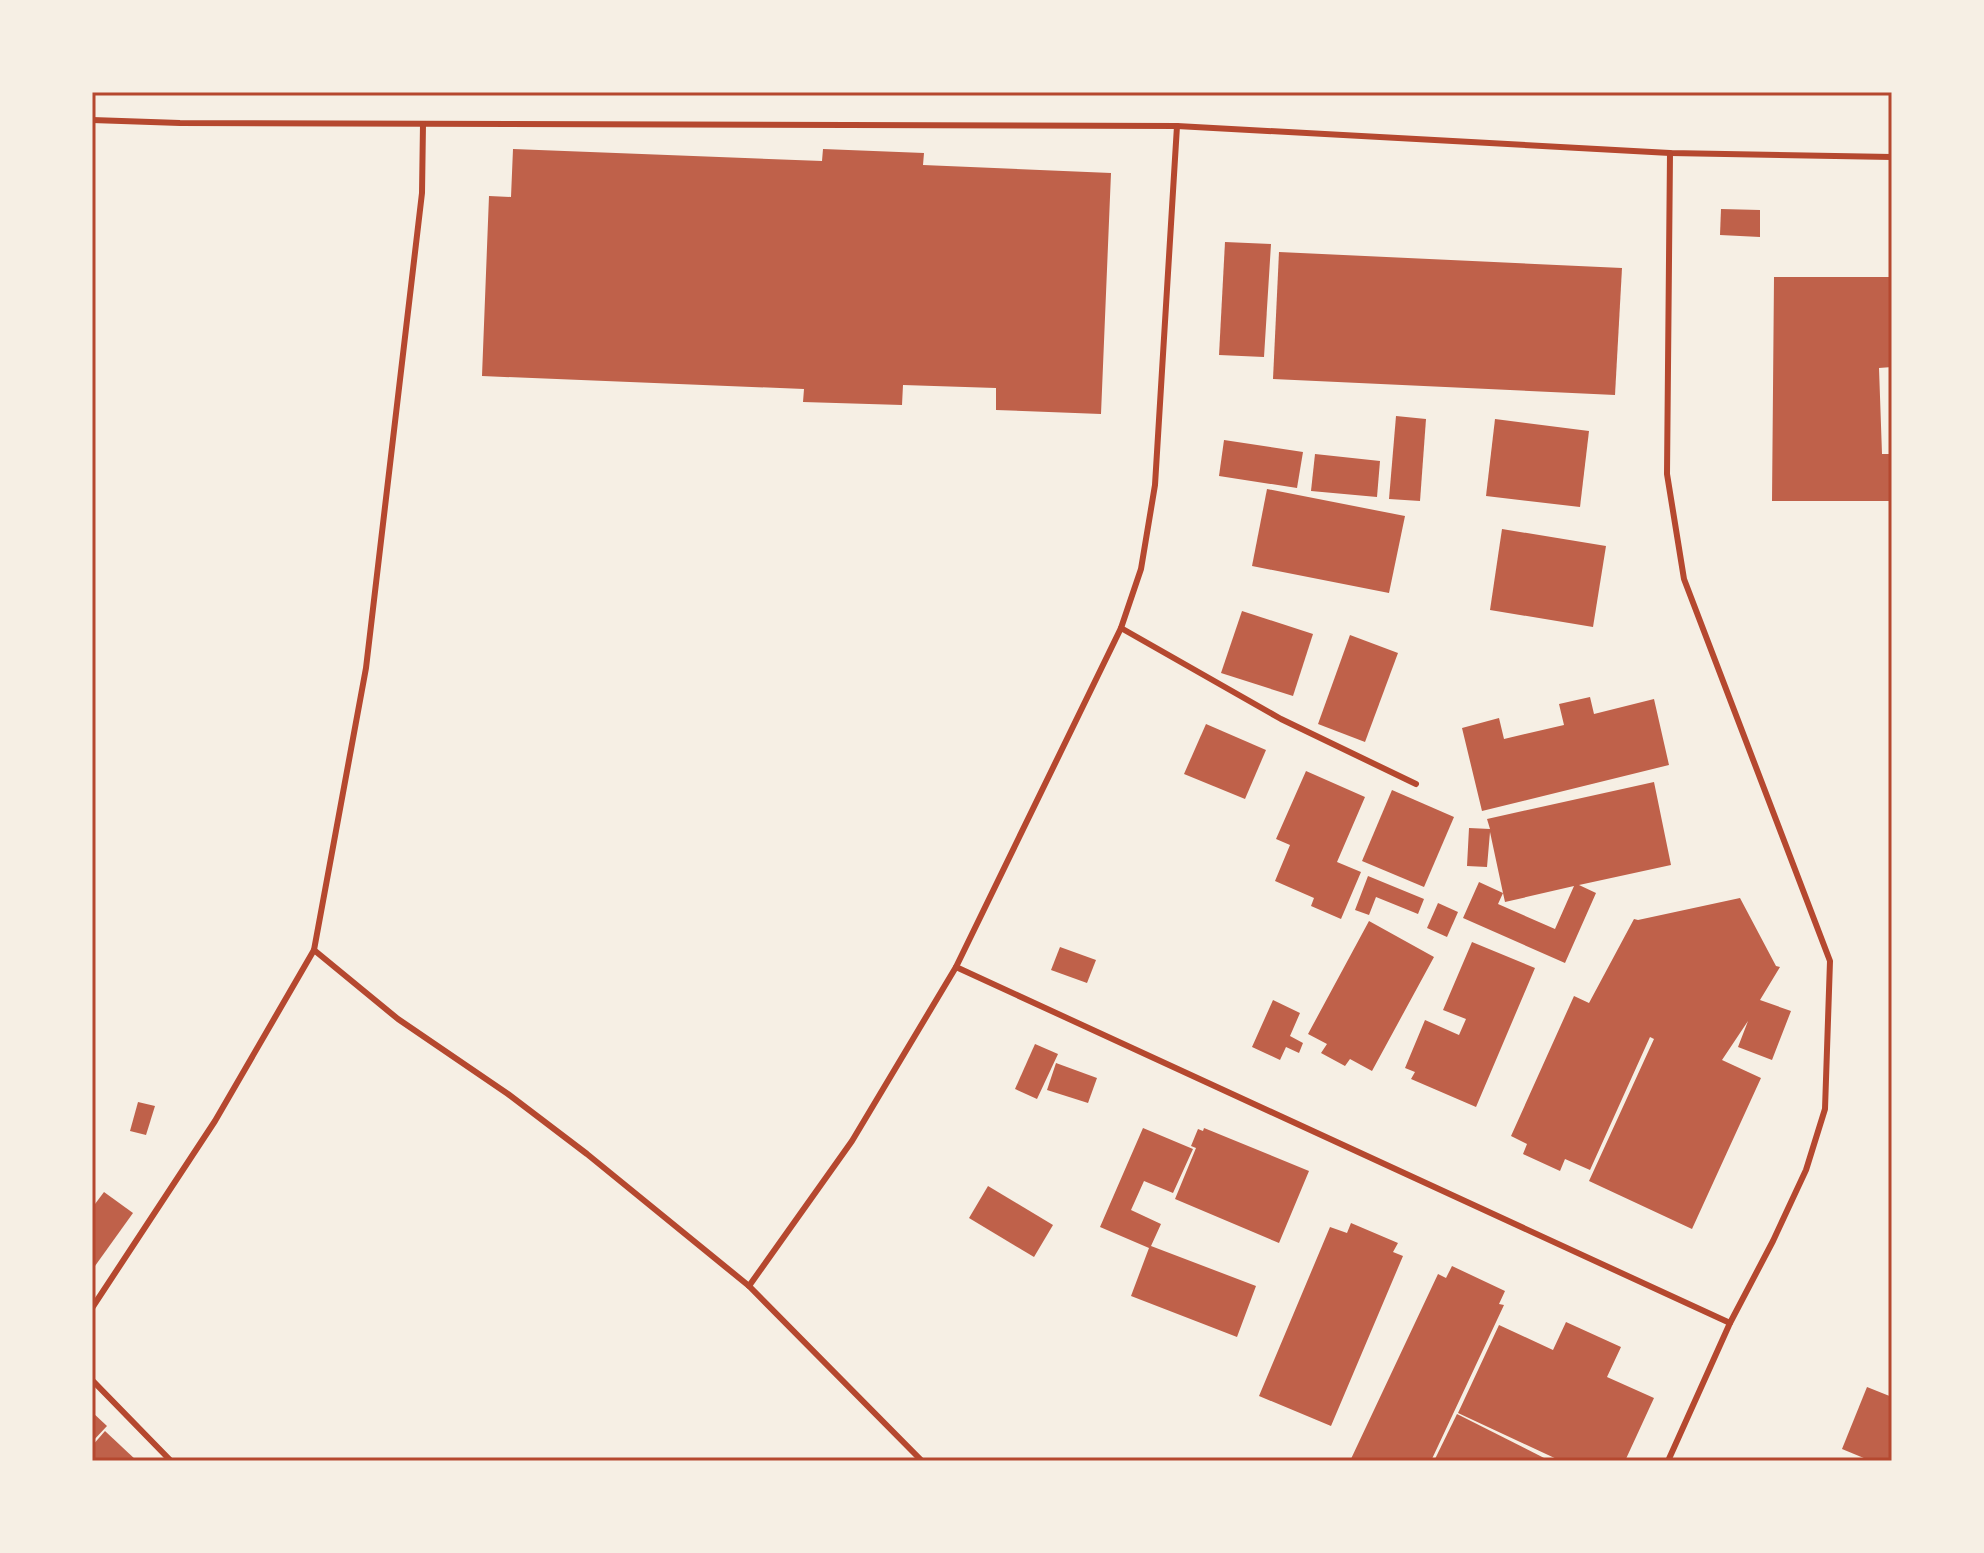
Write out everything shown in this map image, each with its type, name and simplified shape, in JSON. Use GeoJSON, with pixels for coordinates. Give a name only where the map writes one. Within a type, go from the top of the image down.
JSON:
{"type":"FeatureCollection","features":[{"type":"Feature","properties":{"kind":"lane"},"geometry":{"type":"LineString","coordinates":[[92,120],[180,123],[1177,126],[1670,153],[1892,157]]}},
{"type":"Feature","properties":{"kind":"lane"},"geometry":{"type":"LineString","coordinates":[[92,1308],[215,1121],[314,950],[366,668],[422,193],[423,124]]}},
{"type":"Feature","properties":{"kind":"lane"},"geometry":{"type":"LineString","coordinates":[[749,1286],[852,1141],[956,967],[1121,628],[1141,569],[1155,485],[1177,126]]}},
{"type":"Feature","properties":{"kind":"lane"},"geometry":{"type":"LineString","coordinates":[[1668,1461],[1730,1323],[1806,1170],[1825,1109],[1830,961],[1684,579],[1667,474],[1670,153]]}},
{"type":"Feature","properties":{"kind":"lane"},"geometry":{"type":"LineString","coordinates":[[1121,628],[1281,719],[1416,784]]}},
{"type":"Feature","properties":{"kind":"lane"},"geometry":{"type":"LineString","coordinates":[[314,950],[398,1019],[508,1094],[587,1154],[749,1286],[922,1461]]}},
{"type":"Feature","properties":{"kind":"lane"},"geometry":{"type":"LineString","coordinates":[[956,967],[1730,1323]]}},
{"type":"Feature","properties":{"kind":"lane"},"geometry":{"type":"LineString","coordinates":[[92,1380],[171,1461]]}},
{"type":"Feature","properties":{"kind":"building"},"geometry":{"type":"Polygon","coordinates":[[[513,149],[822,161],[823,149],[924,153],[923,165],[1111,173],[1101,414],[996,410],[996,388],[903,385],[902,405],[803,402],[804,389],[482,376],[489,196],[511,197],[513,149]]]}},
{"type":"Feature","properties":{"kind":"building"},"geometry":{"type":"Polygon","coordinates":[[[1721,209],[1760,210],[1760,237],[1720,235],[1721,209]]]}},
{"type":"Feature","properties":{"kind":"building"},"geometry":{"type":"Polygon","coordinates":[[[1225,242],[1271,244],[1264,357],[1219,355],[1225,242]]]}},
{"type":"Feature","properties":{"kind":"building"},"geometry":{"type":"Polygon","coordinates":[[[1279,252],[1622,268],[1615,395],[1273,379],[1279,252]]]}},
{"type":"Feature","properties":{"kind":"building"},"geometry":{"type":"Polygon","coordinates":[[[1774,277],[1892,277],[1892,367],[1879,368],[1882,454],[1892,454],[1892,501],[1772,501],[1774,277]]]}},
{"type":"Feature","properties":{"kind":"building"},"geometry":{"type":"Polygon","coordinates":[[[1396,416],[1426,419],[1420,501],[1389,499],[1396,416]]]}},
{"type":"Feature","properties":{"kind":"building"},"geometry":{"type":"Polygon","coordinates":[[[1495,419],[1589,431],[1580,507],[1486,496],[1495,419]]]}},
{"type":"Feature","properties":{"kind":"building"},"geometry":{"type":"Polygon","coordinates":[[[1224,440],[1303,452],[1297,488],[1219,476],[1224,440]]]}},
{"type":"Feature","properties":{"kind":"building"},"geometry":{"type":"Polygon","coordinates":[[[1315,454],[1380,461],[1377,497],[1311,491],[1315,454]]]}},
{"type":"Feature","properties":{"kind":"building"},"geometry":{"type":"Polygon","coordinates":[[[1267,489],[1405,516],[1389,593],[1252,566],[1267,489]]]}},
{"type":"Feature","properties":{"kind":"building"},"geometry":{"type":"Polygon","coordinates":[[[1502,529],[1606,546],[1593,627],[1490,610],[1502,529]]]}},
{"type":"Feature","properties":{"kind":"building"},"geometry":{"type":"Polygon","coordinates":[[[1242,611],[1313,634],[1293,696],[1221,673],[1242,611]]]}},
{"type":"Feature","properties":{"kind":"building"},"geometry":{"type":"Polygon","coordinates":[[[1350,635],[1398,653],[1365,742],[1318,724],[1350,635]]]}},
{"type":"Feature","properties":{"kind":"building"},"geometry":{"type":"Polygon","coordinates":[[[1590,697],[1594,714],[1654,699],[1669,765],[1482,811],[1462,728],[1499,718],[1504,739],[1564,725],[1559,704],[1590,697]]]}},
{"type":"Feature","properties":{"kind":"building"},"geometry":{"type":"Polygon","coordinates":[[[1206,724],[1266,750],[1245,799],[1184,774],[1206,724]]]}},
{"type":"Feature","properties":{"kind":"building"},"geometry":{"type":"Polygon","coordinates":[[[1306,771],[1365,797],[1337,862],[1361,872],[1341,919],[1311,906],[1314,898],[1275,881],[1290,845],[1276,839],[1306,771]]]}},
{"type":"Feature","properties":{"kind":"building"},"geometry":{"type":"Polygon","coordinates":[[[1654,782],[1671,865],[1579,885],[1596,893],[1565,963],[1463,918],[1479,882],[1503,893],[1490,832],[1487,867],[1467,866],[1469,828],[1490,829],[1487,819],[1654,782]],[[1574,886],[1505,902],[1503,893],[1498,904],[1555,929],[1574,886]]]}},
{"type":"Feature","properties":{"kind":"building"},"geometry":{"type":"Polygon","coordinates":[[[1392,790],[1454,817],[1424,887],[1362,861],[1392,790]]]}},
{"type":"Feature","properties":{"kind":"building"},"geometry":{"type":"Polygon","coordinates":[[[1368,876],[1424,899],[1418,914],[1376,897],[1369,915],[1355,910],[1368,876]]]}},
{"type":"Feature","properties":{"kind":"building"},"geometry":{"type":"Polygon","coordinates":[[[1740,898],[1776,966],[1780,967],[1760,1000],[1791,1011],[1772,1060],[1738,1047],[1748,1021],[1722,1060],[1761,1078],[1692,1229],[1589,1181],[1654,1039],[1650,1037],[1590,1170],[1565,1159],[1560,1171],[1523,1154],[1527,1144],[1511,1136],[1574,996],[1589,1003],[1634,919],[1740,898]]]}},
{"type":"Feature","properties":{"kind":"building"},"geometry":{"type":"Polygon","coordinates":[[[1438,903],[1458,912],[1447,937],[1427,928],[1438,903]]]}},
{"type":"Feature","properties":{"kind":"building"},"geometry":{"type":"Polygon","coordinates":[[[1369,921],[1434,957],[1372,1071],[1350,1059],[1345,1066],[1321,1053],[1327,1044],[1308,1034],[1369,921]]]}},
{"type":"Feature","properties":{"kind":"building"},"geometry":{"type":"Polygon","coordinates":[[[1472,942],[1535,968],[1476,1107],[1411,1079],[1415,1072],[1405,1068],[1425,1020],[1459,1035],[1466,1019],[1443,1010],[1472,942]]]}},
{"type":"Feature","properties":{"kind":"building"},"geometry":{"type":"Polygon","coordinates":[[[1060,947],[1096,960],[1087,983],[1051,970],[1060,947]]]}},
{"type":"Feature","properties":{"kind":"building"},"geometry":{"type":"Polygon","coordinates":[[[1273,1000],[1300,1013],[1290,1036],[1303,1043],[1299,1053],[1286,1047],[1280,1060],[1252,1047],[1273,1000]]]}},
{"type":"Feature","properties":{"kind":"building"},"geometry":{"type":"Polygon","coordinates":[[[1035,1044],[1058,1054],[1037,1099],[1015,1089],[1035,1044]]]}},
{"type":"Feature","properties":{"kind":"building"},"geometry":{"type":"Polygon","coordinates":[[[1056,1063],[1097,1078],[1088,1103],[1047,1090],[1056,1063]]]}},
{"type":"Feature","properties":{"kind":"building"},"geometry":{"type":"Polygon","coordinates":[[[138,1102],[155,1106],[146,1135],[130,1131],[138,1102]]]}},
{"type":"Feature","properties":{"kind":"building"},"geometry":{"type":"Polygon","coordinates":[[[1143,1128],[1193,1149],[1173,1193],[1144,1181],[1131,1210],[1161,1224],[1151,1246],[1256,1286],[1237,1337],[1131,1296],[1149,1248],[1100,1227],[1143,1128]]]}},
{"type":"Feature","properties":{"kind":"building"},"geometry":{"type":"Polygon","coordinates":[[[1204,1128],[1309,1171],[1279,1243],[1175,1199],[1196,1148],[1191,1146],[1198,1129],[1203,1131],[1204,1128]]]}},
{"type":"Feature","properties":{"kind":"building"},"geometry":{"type":"Polygon","coordinates":[[[988,1186],[1053,1225],[1034,1257],[969,1218],[988,1186]]]}},
{"type":"Feature","properties":{"kind":"building"},"geometry":{"type":"Polygon","coordinates":[[[104,1192],[133,1213],[95,1266],[92,1264],[92,1208],[104,1192]]]}},
{"type":"Feature","properties":{"kind":"building"},"geometry":{"type":"Polygon","coordinates":[[[1351,1223],[1398,1243],[1393,1252],[1403,1256],[1331,1426],[1259,1396],[1330,1227],[1347,1233],[1351,1223]]]}},
{"type":"Feature","properties":{"kind":"building"},"geometry":{"type":"Polygon","coordinates":[[[1452,1266],[1505,1291],[1499,1304],[1504,1305],[1431,1461],[1350,1461],[1438,1274],[1446,1278],[1452,1266]]]}},
{"type":"Feature","properties":{"kind":"building"},"geometry":{"type":"Polygon","coordinates":[[[1566,1322],[1621,1347],[1607,1377],[1654,1398],[1625,1461],[1561,1461],[1458,1413],[1499,1325],[1553,1350],[1566,1322]]]}},
{"type":"Feature","properties":{"kind":"building"},"geometry":{"type":"Polygon","coordinates":[[[1867,1387],[1892,1397],[1892,1461],[1871,1461],[1842,1449],[1867,1387]]]}},
{"type":"Feature","properties":{"kind":"building"},"geometry":{"type":"Polygon","coordinates":[[[92,1412],[107,1426],[92,1442],[92,1412]]]}},
{"type":"Feature","properties":{"kind":"building"},"geometry":{"type":"Polygon","coordinates":[[[1457,1414],[1550,1461],[1434,1461],[1457,1414]]]}},
{"type":"Feature","properties":{"kind":"building"},"geometry":{"type":"Polygon","coordinates":[[[105,1431],[137,1461],[92,1461],[92,1446],[105,1431]]]}}]}
